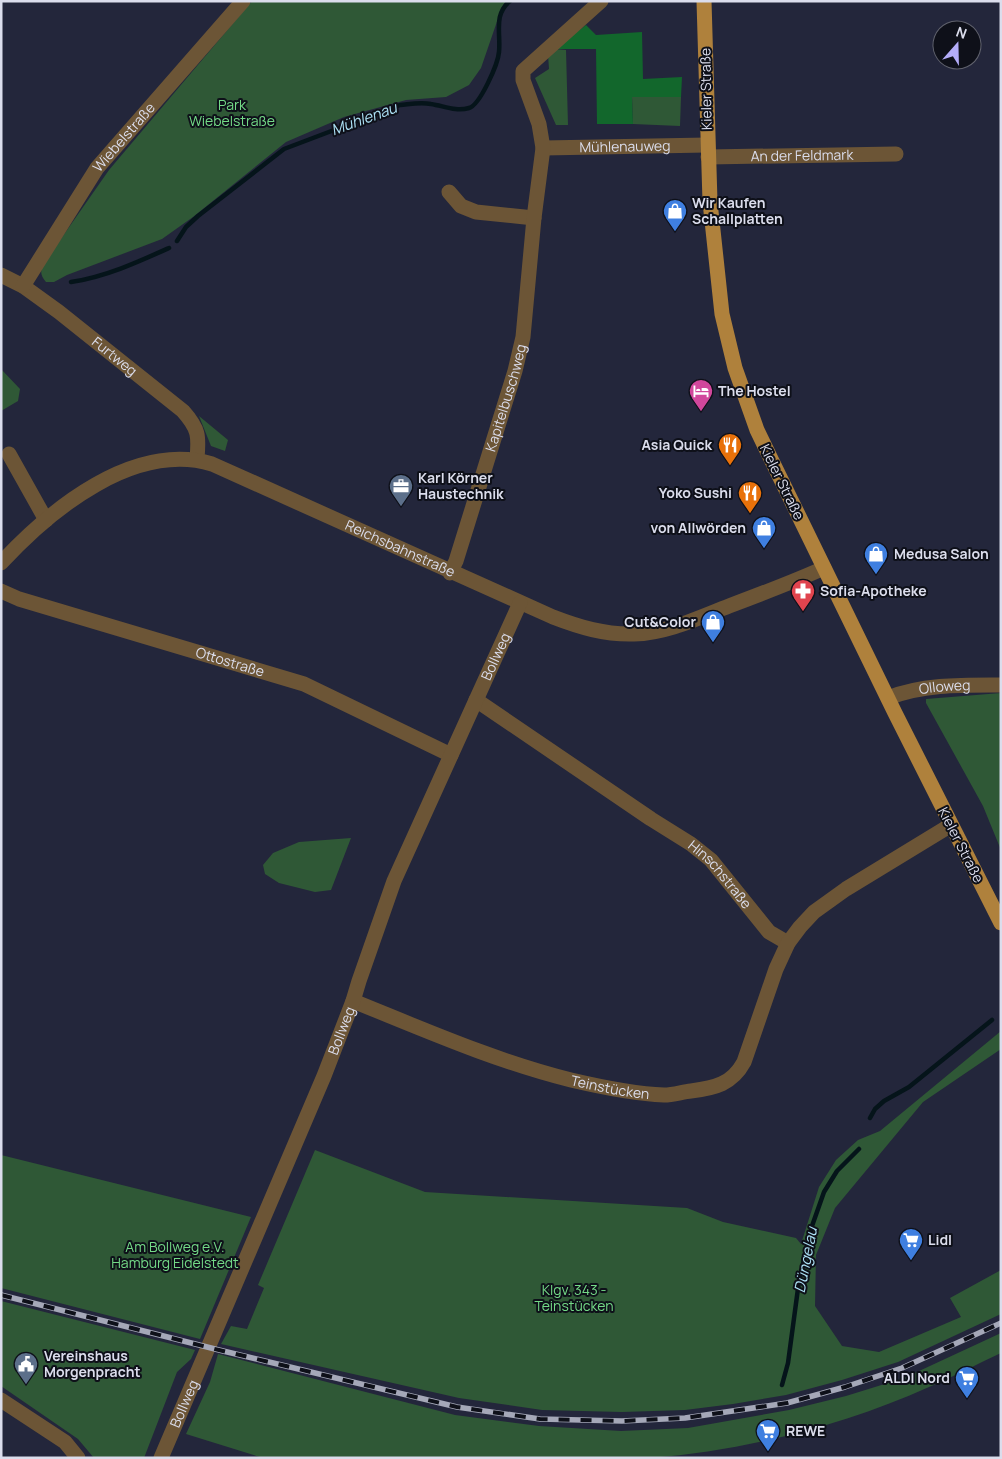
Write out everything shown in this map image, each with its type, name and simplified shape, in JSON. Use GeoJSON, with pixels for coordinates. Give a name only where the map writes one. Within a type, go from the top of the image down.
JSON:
{"type":"FeatureCollection","features":[{"type":"Feature","properties":{"kind":"main road","name":"Kieler Straße"},"geometry":{"type":"LineString","coordinates":[[704,1],[710,202],[722,314],[735,368],[757,430],[1001,923]]}},
{"type":"Feature","properties":{"kind":"street","name":"Wiebelstraße"},"geometry":{"type":"LineString","coordinates":[[23,286],[97,168],[243,1]]}},
{"type":"Feature","properties":{"kind":"street","name":"Kapitelbuschweg"},"geometry":{"type":"LineString","coordinates":[[450,572],[456,561],[520,354],[543,148],[539,124],[523,80],[523,71],[600,1]]}},
{"type":"Feature","properties":{"kind":"street","name":"Mühlenauweg"},"geometry":{"type":"LineString","coordinates":[[543,148],[707,151]]}},
{"type":"Feature","properties":{"kind":"street","name":"An der Feldmark"},"geometry":{"type":"LineString","coordinates":[[707,151],[896,154]]}},
{"type":"Feature","properties":{"kind":"street"},"geometry":{"type":"LineString","coordinates":[[449,192],[461,206],[476,212],[534,218]]}},
{"type":"Feature","properties":{"kind":"street","name":"Furtweg"},"geometry":{"type":"LineString","coordinates":[[1,275],[23,286],[59,312],[183,411],[193,422],[197,434],[197,459]]}},
{"type":"Feature","properties":{"kind":"street"},"geometry":{"type":"LineString","coordinates":[[9,454],[46,520]]}},
{"type":"Feature","properties":{"kind":"street","name":"Reichsbahnstraße"},"geometry":{"type":"LineString","coordinates":[[1,563],[46,520],[91,488],[131,468],[168,459],[197,459],[222,468],[552,617],[596,631],[635,634],[672,628],[796,581],[824,568]]}},
{"type":"Feature","properties":{"kind":"street","name":"Ottostraße"},"geometry":{"type":"LineString","coordinates":[[1,591],[19,599],[304,684],[451,755]]}},
{"type":"Feature","properties":{"kind":"street","name":"Bollweg"},"geometry":{"type":"LineString","coordinates":[[161,1458],[324,1076],[353,1001],[358,981],[394,881],[520,603]]}},
{"type":"Feature","properties":{"kind":"street","name":"Olloweg"},"geometry":{"type":"LineString","coordinates":[[888,698],[905,691],[971,685],[1001,685]]}},
{"type":"Feature","properties":{"kind":"street","name":"Hinschstraße"},"geometry":{"type":"LineString","coordinates":[[476,700],[712,860],[769,932],[788,943]]}},
{"type":"Feature","properties":{"kind":"street"},"geometry":{"type":"LineString","coordinates":[[788,943],[814,912],[833,898],[951,825]]}},
{"type":"Feature","properties":{"kind":"street","name":"Teinstücken"},"geometry":{"type":"LineString","coordinates":[[353,1001],[483,1053],[534,1071],[602,1088],[666,1095],[723,1084],[738,1074],[744,1062],[776,969],[788,943]]}},
{"type":"Feature","properties":{"kind":"street"},"geometry":{"type":"LineString","coordinates":[[1,1400],[64,1442],[78,1458]]}},
{"type":"Feature","properties":{"kind":"green space","name":"Park Wiebelstraße"},"geometry":{"type":"Polygon","coordinates":[[[252,1],[506,1],[502,7],[481,68],[469,85],[446,97],[406,100],[344,117],[286,142],[193,217],[162,239],[67,275],[54,282],[46,282],[41,273],[44,263],[109,170],[252,1]]]}},
{"type":"Feature","properties":{"kind":"green space"},"geometry":{"type":"Polygon","coordinates":[[[586,25],[596,35],[642,32],[643,79],[682,77],[681,97],[632,97],[633,124],[597,124],[596,49],[554,49],[586,25]]]}},
{"type":"Feature","properties":{"kind":"green space"},"geometry":{"type":"Polygon","coordinates":[[[554,49],[566,50],[568,125],[556,125],[535,78],[549,69],[548,55],[554,49]]]}},
{"type":"Feature","properties":{"kind":"green space"},"geometry":{"type":"Polygon","coordinates":[[[632,97],[681,97],[680,126],[633,124],[632,97]]]}},
{"type":"Feature","properties":{"kind":"green space"},"geometry":{"type":"Polygon","coordinates":[[[1,369],[20,389],[18,401],[1,411],[1,369]]]}},
{"type":"Feature","properties":{"kind":"green space"},"geometry":{"type":"Polygon","coordinates":[[[199,416],[228,440],[225,451],[211,446],[199,416]]]}},
{"type":"Feature","properties":{"kind":"green space"},"geometry":{"type":"Polygon","coordinates":[[[1001,693],[1001,850],[983,806],[926,703],[926,699],[1001,693]]]}},
{"type":"Feature","properties":{"kind":"green space"},"geometry":{"type":"Polygon","coordinates":[[[351,838],[331,890],[315,892],[279,883],[265,874],[263,865],[273,853],[299,842],[351,838]]]}},
{"type":"Feature","properties":{"kind":"green space","name":"Klgv. 343 - Teinstücken"},"geometry":{"type":"Polygon","coordinates":[[[1001,1031],[1001,1049],[923,1102],[835,1208],[816,1255],[815,1306],[842,1346],[879,1352],[961,1317],[950,1298],[1001,1270],[1001,1314],[898,1362],[786,1395],[733,1404],[685,1410],[622,1412],[542,1410],[459,1398],[221,1344],[231,1326],[247,1329],[264,1288],[258,1285],[315,1150],[425,1192],[687,1208],[723,1222],[796,1238],[801,1244],[819,1187],[836,1160],[858,1140],[880,1131],[1001,1031]]]}},
{"type":"Feature","properties":{"kind":"green space","name":"Am Bollweg e.V. Hamburg Eidelstedt"},"geometry":{"type":"Polygon","coordinates":[[[1,1155],[251,1217],[200,1339],[1,1288],[1,1155]]]}},
{"type":"Feature","properties":{"kind":"green space"},"geometry":{"type":"Polygon","coordinates":[[[1,1301],[195,1350],[191,1359],[177,1372],[144,1458],[94,1458],[78,1439],[1,1386],[1,1301]]]}},
{"type":"Feature","properties":{"kind":"green space"},"geometry":{"type":"Polygon","coordinates":[[[1001,1333],[1001,1353],[896,1401],[793,1434],[722,1449],[687,1454],[651,1458],[263,1458],[186,1434],[210,1382],[218,1354],[455,1415],[539,1426],[621,1431],[688,1428],[789,1410],[846,1396],[904,1378],[1001,1333]]]}},
{"type":"Feature","properties":{"kind":"waterway","name":"Mühlenau"},"geometry":{"type":"LineString","coordinates":[[177,241],[186,227],[198,216],[284,149],[400,105],[427,103],[450,108],[469,108],[478,100],[483,92],[498,58],[501,12],[510,1]]}},
{"type":"Feature","properties":{"kind":"waterway","name":"Mühlenau"},"geometry":{"type":"LineString","coordinates":[[71,282],[109,273],[169,248]]}},
{"type":"Feature","properties":{"kind":"waterway","name":"Düngelau"},"geometry":{"type":"LineString","coordinates":[[870,1118],[875,1109],[884,1101],[909,1087],[992,1020]]}},
{"type":"Feature","properties":{"kind":"waterway","name":"Düngelau"},"geometry":{"type":"LineString","coordinates":[[782,1385],[788,1363],[799,1281],[812,1226],[824,1192],[837,1171],[859,1149]]}},
{"type":"Feature","properties":{"kind":"railway"},"geometry":{"type":"LineString","coordinates":[[1,1295],[457,1407],[540,1419],[622,1421],[685,1418],[787,1403],[845,1387],[902,1368],[1001,1323]]}},
{"type":"Feature","properties":{"kind":"place","name":"Wir Kaufen Schallplatten"},"geometry":{"type":"Point","coordinates":[675,232]}},
{"type":"Feature","properties":{"kind":"place","name":"The Hostel"},"geometry":{"type":"Point","coordinates":[701,412]}},
{"type":"Feature","properties":{"kind":"place","name":"Asia Quick"},"geometry":{"type":"Point","coordinates":[730,466]}},
{"type":"Feature","properties":{"kind":"place","name":"Karl Körner Haustechnik"},"geometry":{"type":"Point","coordinates":[401,507]}},
{"type":"Feature","properties":{"kind":"place","name":"Yoko Sushi"},"geometry":{"type":"Point","coordinates":[750,514]}},
{"type":"Feature","properties":{"kind":"place","name":"von Allwörden"},"geometry":{"type":"Point","coordinates":[764,549]}},
{"type":"Feature","properties":{"kind":"place","name":"Medusa Salon"},"geometry":{"type":"Point","coordinates":[876,575]}},
{"type":"Feature","properties":{"kind":"place","name":"Sofia-Apotheke"},"geometry":{"type":"Point","coordinates":[803,612]}},
{"type":"Feature","properties":{"kind":"place","name":"Cut&Color"},"geometry":{"type":"Point","coordinates":[713,643]}},
{"type":"Feature","properties":{"kind":"place","name":"Lidl"},"geometry":{"type":"Point","coordinates":[911,1261]}},
{"type":"Feature","properties":{"kind":"place","name":"Vereinshaus Morgenpracht"},"geometry":{"type":"Point","coordinates":[26,1385]}},
{"type":"Feature","properties":{"kind":"place","name":"ALDI Nord"},"geometry":{"type":"Point","coordinates":[967,1399]}},
{"type":"Feature","properties":{"kind":"place","name":"REWE"},"geometry":{"type":"Point","coordinates":[768,1452]}}]}
